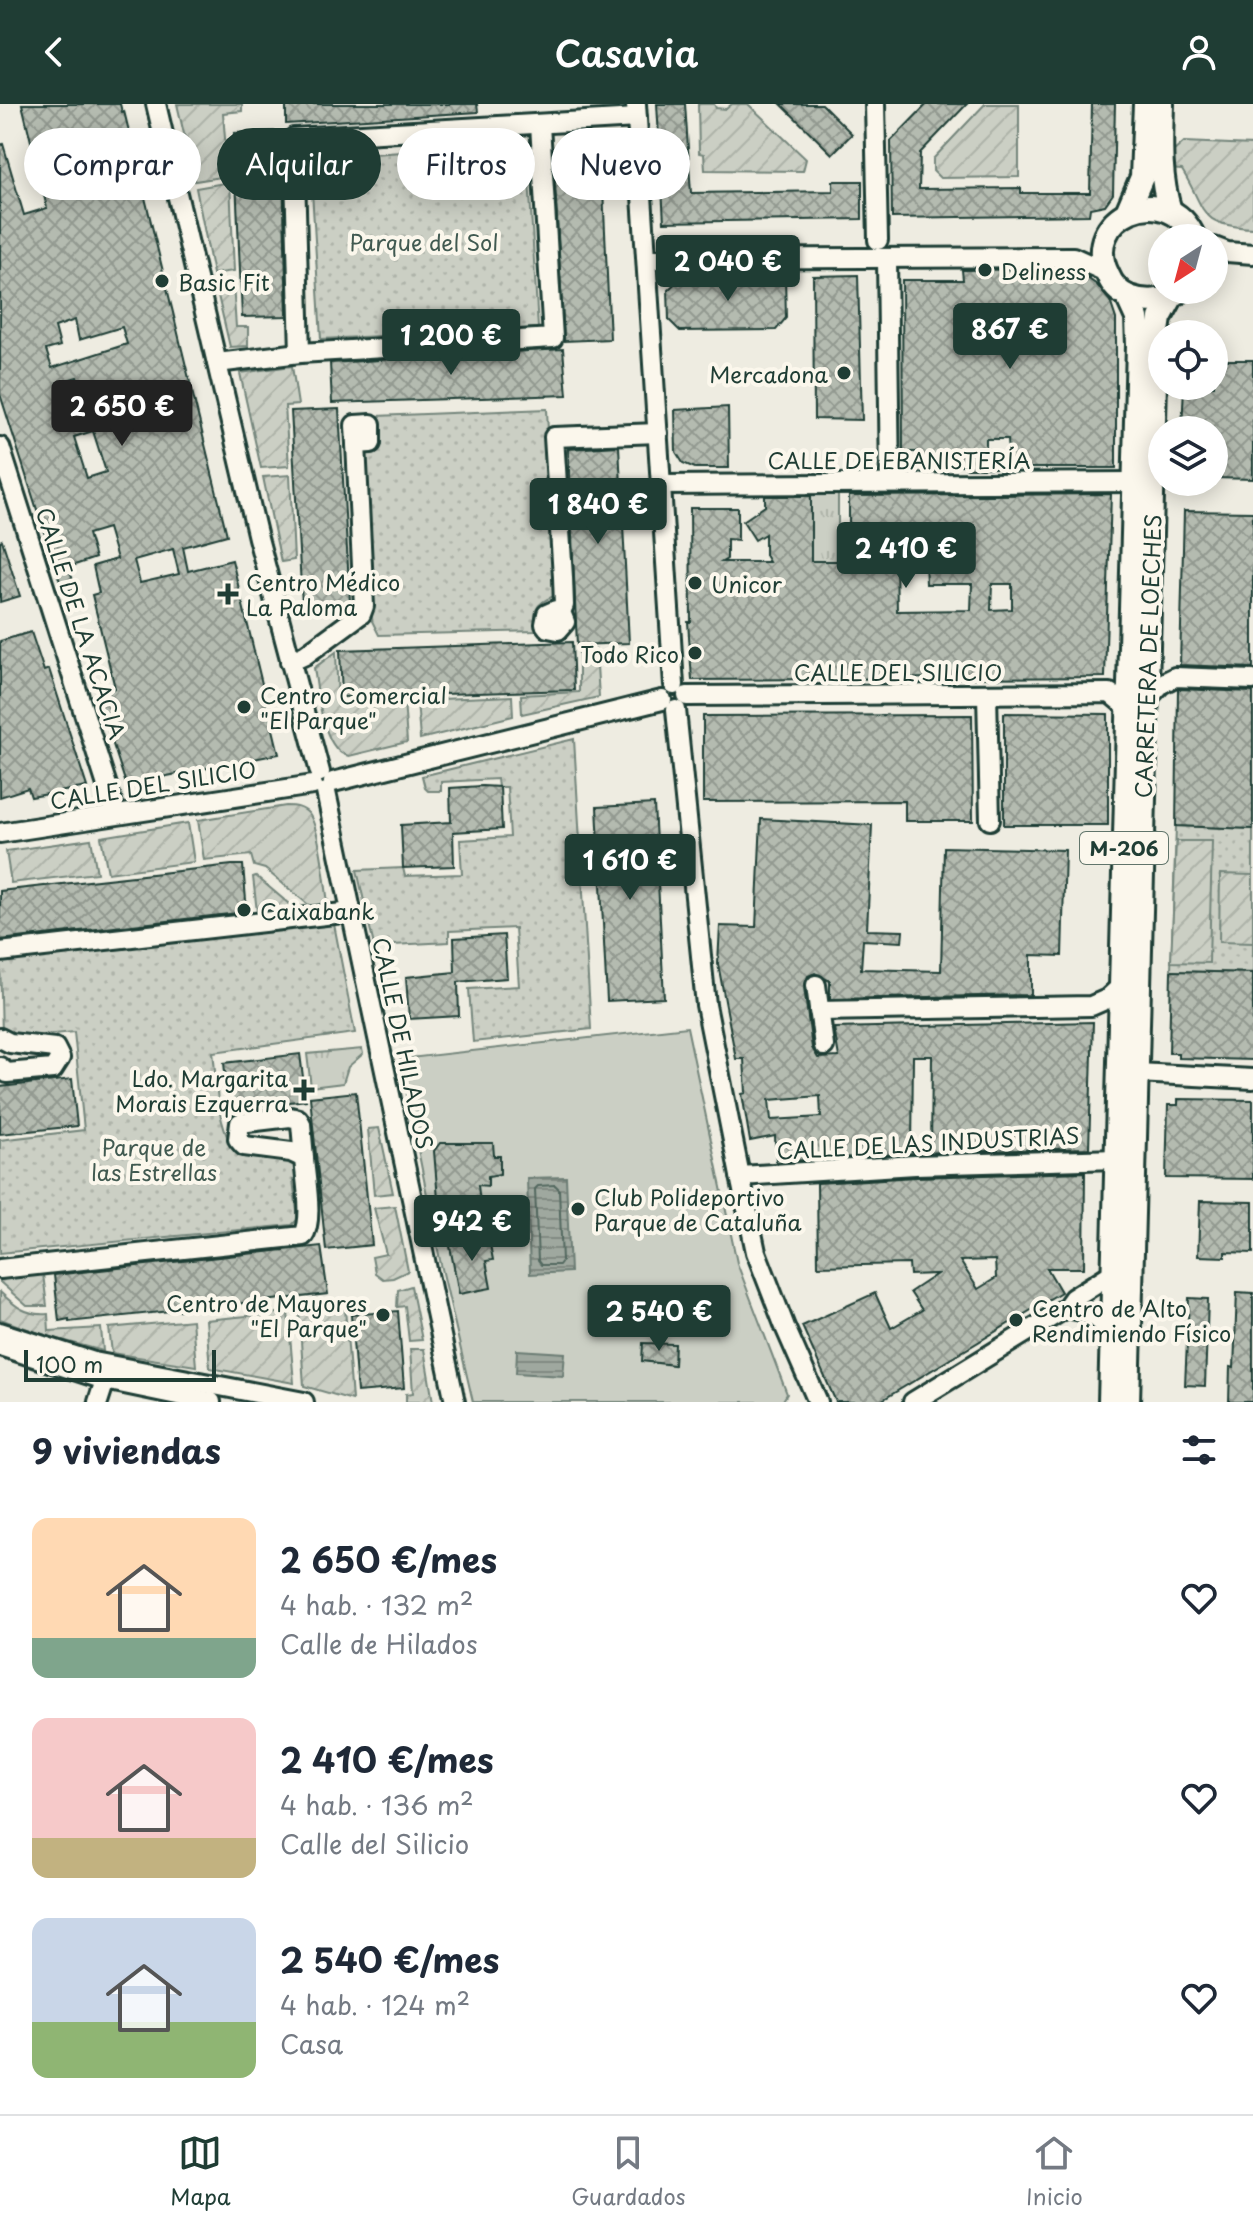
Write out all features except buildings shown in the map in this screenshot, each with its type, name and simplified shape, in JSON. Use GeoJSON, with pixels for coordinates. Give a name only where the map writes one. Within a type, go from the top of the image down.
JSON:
{"type":"FeatureCollection","features":[{"type":"Feature","properties":{"kind":"main road"},"geometry":{"type":"LineString","coordinates":[[1127,212],[1142,177],[1145,104]]}},
{"type":"Feature","properties":{"kind":"main road"},"geometry":{"type":"LineString","coordinates":[[1162,104],[1161,164],[1170,211]]}},
{"type":"Feature","properties":{"kind":"main road"},"geometry":{"type":"LineString","coordinates":[[1106,272],[1102,251],[1105,237],[1111,226],[1127,212],[1156,207],[1170,211],[1186,224]]}},
{"type":"Feature","properties":{"kind":"main road","name":"M-206"},"geometry":{"type":"LineString","coordinates":[[1106,272],[1127,296],[1148,301]]}},
{"type":"Feature","properties":{"kind":"main road","name":"CARRETERA DE LOECHES"},"geometry":{"type":"LineString","coordinates":[[1127,296],[1137,318],[1138,332],[1128,677],[1138,704],[1137,1073],[1128,1402]]}},
{"type":"Feature","properties":{"kind":"main road","name":"CARRETERA DE LOECHES"},"geometry":{"type":"LineString","coordinates":[[1110,1402],[1121,986],[1138,704],[1148,656],[1156,345],[1160,318],[1169,304]]}},
{"type":"Feature","properties":{"kind":"street","name":"CALLE DE HILADOS"},"geometry":{"type":"LineString","coordinates":[[156,104],[290,662],[323,783],[454,1401]]}},
{"type":"Feature","properties":{"kind":"street"},"geometry":{"type":"LineString","coordinates":[[875,104],[878,240]]}},
{"type":"Feature","properties":{"kind":"street"},"geometry":{"type":"LineString","coordinates":[[300,353],[294,138],[540,125],[636,111],[675,698],[706,1005],[756,1252],[818,1402]]}},
{"type":"Feature","properties":{"kind":"street"},"geometry":{"type":"LineString","coordinates":[[217,363],[300,353],[553,338],[540,125]]}},
{"type":"Feature","properties":{"kind":"street"},"geometry":{"type":"LineString","coordinates":[[1073,257],[1105,237]]}},
{"type":"Feature","properties":{"kind":"street"},"geometry":{"type":"LineString","coordinates":[[1228,253],[1253,254]]}},
{"type":"Feature","properties":{"kind":"street"},"geometry":{"type":"LineString","coordinates":[[648,259],[1073,257],[1106,272]]}},
{"type":"Feature","properties":{"kind":"street"},"geometry":{"type":"LineString","coordinates":[[887,259],[890,483]]}},
{"type":"Feature","properties":{"kind":"street"},"geometry":{"type":"LineString","coordinates":[[561,612],[564,591],[554,437],[658,433]]}},
{"type":"Feature","properties":{"kind":"street"},"geometry":{"type":"LineString","coordinates":[[290,662],[305,655],[361,614],[364,606],[356,444]]}},
{"type":"Feature","properties":{"kind":"street","name":"CALLE DE LA ACACIA"},"geometry":{"type":"LineString","coordinates":[[0,447],[116,814]]}},
{"type":"Feature","properties":{"kind":"street","name":"CALLE DE EBANISTERÍA"},"geometry":{"type":"LineString","coordinates":[[663,485],[1136,482]]}},
{"type":"Feature","properties":{"kind":"street"},"geometry":{"type":"LineString","coordinates":[[1148,656],[1175,677],[1253,680]]}},
{"type":"Feature","properties":{"kind":"street"},"geometry":{"type":"LineString","coordinates":[[1128,677],[1110,693],[1138,704],[1161,684],[1175,677]]}},
{"type":"Feature","properties":{"kind":"street","name":"CALLE DEL SILICIO"},"geometry":{"type":"LineString","coordinates":[[0,833],[323,783],[675,698],[1110,693]]}},
{"type":"Feature","properties":{"kind":"street"},"geometry":{"type":"LineString","coordinates":[[987,694],[990,820]]}},
{"type":"Feature","properties":{"kind":"street"},"geometry":{"type":"LineString","coordinates":[[0,952],[352,912]]}},
{"type":"Feature","properties":{"kind":"street"},"geometry":{"type":"LineString","coordinates":[[816,985],[824,1046]]}},
{"type":"Feature","properties":{"kind":"street"},"geometry":{"type":"LineString","coordinates":[[819,1011],[1091,1006],[1107,999],[1121,986]]}},
{"type":"Feature","properties":{"kind":"street"},"geometry":{"type":"LineString","coordinates":[[1091,1006],[1120,1028]]}},
{"type":"Feature","properties":{"kind":"street"},"geometry":{"type":"LineString","coordinates":[[0,1038],[10,1043],[55,1048],[60,1058],[53,1069],[45,1071],[7,1073],[0,1067]]}},
{"type":"Feature","properties":{"kind":"street"},"geometry":{"type":"LineString","coordinates":[[1137,1073],[1253,1079]]}},
{"type":"Feature","properties":{"kind":"street"},"geometry":{"type":"LineString","coordinates":[[0,1269],[296,1238],[307,1232],[309,1221],[304,1158]]}},
{"type":"Feature","properties":{"kind":"street","name":"CALLE DE LAS INDUSTRIAS"},"geometry":{"type":"LineString","coordinates":[[740,1176],[915,1165],[1117,1159]]}},
{"type":"Feature","properties":{"kind":"street"},"geometry":{"type":"LineString","coordinates":[[913,1402],[1066,1308],[1073,1298],[1114,1272]]}},
{"type":"Feature","properties":{"kind":"street"},"geometry":{"type":"LineString","coordinates":[[1066,1308],[1093,1314],[1112,1336]]}},
{"type":"Feature","properties":{"kind":"street"},"geometry":{"type":"LineString","coordinates":[[0,1332],[107,1373],[304,1402]]}},
{"type":"Feature","properties":{"kind":"street"},"geometry":{"type":"LineString","coordinates":[[0,1346],[211,1402]]}},
{"type":"Feature","properties":{"kind":"street"},"geometry":{"type":"LineString","coordinates":[[98,1402],[107,1373]]}},
{"type":"Feature","properties":{"kind":"green space"},"geometry":{"type":"Polygon","coordinates":[[[177,104],[242,104],[242,111],[223,113],[224,128],[217,128],[217,178],[201,180],[201,128],[183,128],[177,104]]]}},
{"type":"Feature","properties":{"kind":"green space"},"geometry":{"type":"Polygon","coordinates":[[[698,104],[714,104],[716,108],[726,109],[732,104],[748,104],[806,159],[803,171],[705,170],[704,154],[699,153],[698,104]]]}},
{"type":"Feature","properties":{"kind":"green space"},"geometry":{"type":"Polygon","coordinates":[[[985,104],[1019,104],[1019,177],[940,178],[933,171],[933,159],[985,104]]]}},
{"type":"Feature","properties":{"kind":"green space"},"geometry":{"type":"Polygon","coordinates":[[[1184,142],[1253,145],[1253,228],[1212,219],[1200,205],[1182,170],[1169,169],[1172,153],[1184,142]]]}},
{"type":"Feature","properties":{"kind":"green space","name":"Parque del Sol"},"geometry":{"type":"Polygon","coordinates":[[[397,152],[397,200],[530,200],[538,328],[321,339],[313,200],[381,200],[381,153],[397,152]]]}},
{"type":"Feature","properties":{"kind":"green space"},"geometry":{"type":"Polygon","coordinates":[[[217,184],[217,200],[231,200],[234,271],[213,274],[198,200],[201,200],[201,187],[217,184]]]}},
{"type":"Feature","properties":{"kind":"green space"},"geometry":{"type":"Polygon","coordinates":[[[233,284],[236,327],[248,327],[248,346],[230,347],[216,287],[233,284]]]}},
{"type":"Feature","properties":{"kind":"green space"},"geometry":{"type":"Polygon","coordinates":[[[292,366],[298,405],[285,406],[289,466],[261,468],[240,373],[292,366]]]}},
{"type":"Feature","properties":{"kind":"green space"},"geometry":{"type":"Polygon","coordinates":[[[547,409],[555,591],[554,596],[542,602],[537,609],[535,631],[379,635],[372,621],[363,453],[378,451],[376,416],[547,409]]]}},
{"type":"Feature","properties":{"kind":"green space"},"geometry":{"type":"Polygon","coordinates":[[[290,475],[294,560],[281,562],[263,477],[290,475]]]}},
{"type":"Feature","properties":{"kind":"green space"},"geometry":{"type":"Polygon","coordinates":[[[811,494],[838,494],[838,561],[811,561],[811,494]]]}},
{"type":"Feature","properties":{"kind":"green space"},"geometry":{"type":"Polygon","coordinates":[[[579,650],[596,650],[599,697],[522,714],[521,695],[579,692],[579,650]]]}},
{"type":"Feature","properties":{"kind":"green space"},"geometry":{"type":"Polygon","coordinates":[[[336,652],[338,703],[404,700],[407,742],[349,756],[333,744],[323,719],[314,668],[336,652]]]}},
{"type":"Feature","properties":{"kind":"green space"},"geometry":{"type":"Polygon","coordinates":[[[512,696],[513,716],[420,739],[417,700],[512,696]]]}},
{"type":"Feature","properties":{"kind":"green space"},"geometry":{"type":"Polygon","coordinates":[[[574,739],[591,1029],[473,1042],[469,989],[519,986],[515,928],[449,931],[449,942],[374,946],[357,870],[403,868],[405,876],[462,874],[460,840],[510,837],[507,787],[498,787],[497,779],[441,782],[441,791],[428,791],[422,776],[574,739]]]}},
{"type":"Feature","properties":{"kind":"green space"},"geometry":{"type":"Polygon","coordinates":[[[286,806],[304,810],[313,821],[328,903],[311,907],[265,869],[254,866],[251,855],[204,860],[198,820],[286,806]]]}},
{"type":"Feature","properties":{"kind":"green space"},"geometry":{"type":"Polygon","coordinates":[[[188,823],[194,862],[108,873],[101,837],[188,823]]]}},
{"type":"Feature","properties":{"kind":"green space"},"geometry":{"type":"Polygon","coordinates":[[[1176,826],[1253,829],[1253,973],[1171,971],[1176,826]]]}},
{"type":"Feature","properties":{"kind":"green space"},"geometry":{"type":"Polygon","coordinates":[[[91,839],[97,873],[11,883],[6,851],[91,839]]]}},
{"type":"Feature","properties":{"kind":"green space"},"geometry":{"type":"Polygon","coordinates":[[[1176,841],[1212,841],[1209,963],[1171,962],[1176,841]]]}},
{"type":"Feature","properties":{"kind":"green space"},"geometry":{"type":"Polygon","coordinates":[[[1220,874],[1253,875],[1253,943],[1219,942],[1220,874]]]}},
{"type":"Feature","properties":{"kind":"green space"},"geometry":{"type":"Polygon","coordinates":[[[256,876],[296,910],[257,912],[253,877],[256,876]]]}},
{"type":"Feature","properties":{"kind":"green space","name":"Parque de las Estrellas"},"geometry":{"type":"Polygon","coordinates":[[[334,924],[355,1033],[213,1052],[220,1111],[231,1144],[282,1155],[297,1166],[298,1180],[293,1180],[298,1219],[292,1225],[0,1253],[0,1140],[84,1130],[74,1032],[12,1038],[2,1035],[0,959],[334,924]]]}},
{"type":"Feature","properties":{"kind":"green space","name":"Club Polideportivo Parque de Cataluña"},"geometry":{"type":"Polygon","coordinates":[[[687,1027],[737,1263],[787,1394],[782,1402],[473,1402],[440,1260],[400,1059],[687,1027]]]}},
{"type":"Feature","properties":{"kind":"green space"},"geometry":{"type":"Polygon","coordinates":[[[362,1049],[363,1054],[348,1067],[343,1083],[311,1087],[307,1054],[362,1049]]]}},
{"type":"Feature","properties":{"kind":"green space"},"geometry":{"type":"Polygon","coordinates":[[[379,1128],[393,1193],[374,1195],[368,1129],[379,1128]]]}},
{"type":"Feature","properties":{"kind":"green space"},"geometry":{"type":"Polygon","coordinates":[[[395,1206],[408,1271],[383,1279],[375,1273],[372,1257],[386,1254],[374,1208],[395,1206]]]}},
{"type":"Feature","properties":{"kind":"green space"},"geometry":{"type":"Polygon","coordinates":[[[43,1274],[47,1306],[27,1306],[0,1282],[0,1278],[43,1274]]]}},
{"type":"Feature","properties":{"kind":"green space"},"geometry":{"type":"Polygon","coordinates":[[[411,1286],[422,1340],[409,1341],[405,1306],[397,1307],[398,1290],[411,1286]]]}},
{"type":"Feature","properties":{"kind":"green space"},"geometry":{"type":"Polygon","coordinates":[[[0,1292],[21,1309],[48,1314],[49,1331],[101,1328],[103,1351],[0,1319],[0,1292]]]}},
{"type":"Feature","properties":{"kind":"green space"},"geometry":{"type":"Polygon","coordinates":[[[345,1308],[352,1400],[304,1386],[299,1311],[345,1308]]]}},
{"type":"Feature","properties":{"kind":"green space"},"geometry":{"type":"Polygon","coordinates":[[[288,1312],[294,1383],[210,1368],[206,1320],[288,1312]]]}},
{"type":"Feature","properties":{"kind":"green space"},"geometry":{"type":"Polygon","coordinates":[[[192,1320],[196,1366],[112,1353],[109,1328],[192,1320]]]}},
{"type":"Feature","properties":{"kind":"green space"},"geometry":{"type":"Polygon","coordinates":[[[410,1349],[424,1349],[433,1402],[406,1402],[406,1394],[413,1393],[410,1349]]]}},
{"type":"Feature","properties":{"kind":"water"},"geometry":{"type":"Polygon","coordinates":[[[566,1177],[570,1272],[530,1274],[527,1178],[566,1177]]]}},
{"type":"Feature","properties":{"kind":"water"},"geometry":{"type":"Polygon","coordinates":[[[517,1350],[565,1353],[563,1376],[516,1373],[517,1350]]]}},
{"type":"Feature","properties":{"kind":"place","name":"Deliness"},"geometry":{"type":"Point","coordinates":[985,270]}},
{"type":"Feature","properties":{"kind":"place","name":"Basic Fit"},"geometry":{"type":"Point","coordinates":[162,281]}},
{"type":"Feature","properties":{"kind":"place","name":"Mercadona"},"geometry":{"type":"Point","coordinates":[844,373]}},
{"type":"Feature","properties":{"kind":"place","name":"Unicor"},"geometry":{"type":"Point","coordinates":[695,583]}},
{"type":"Feature","properties":{"kind":"place","name":"Centro Médico La Paloma"},"geometry":{"type":"Point","coordinates":[228,594]}},
{"type":"Feature","properties":{"kind":"place","name":"Todo Rico"},"geometry":{"type":"Point","coordinates":[695,653]}},
{"type":"Feature","properties":{"kind":"place","name":"Centro Comercial \"El Parque\""},"geometry":{"type":"Point","coordinates":[244,707]}},
{"type":"Feature","properties":{"kind":"place","name":"Caixabank"},"geometry":{"type":"Point","coordinates":[244,910]}},
{"type":"Feature","properties":{"kind":"place","name":"Ldo. Margarita Morais Ezquerra"},"geometry":{"type":"Point","coordinates":[304,1090]}},
{"type":"Feature","properties":{"kind":"place","name":"Club Polideportivo Parque de Cataluña"},"geometry":{"type":"Point","coordinates":[578,1209]}},
{"type":"Feature","properties":{"kind":"place","name":"Centro de Mayores \"El Parque\""},"geometry":{"type":"Point","coordinates":[383,1315]}},
{"type":"Feature","properties":{"kind":"place","name":"Centro de Alto Rendimiendo Físico"},"geometry":{"type":"Point","coordinates":[1016,1320]}}]}
